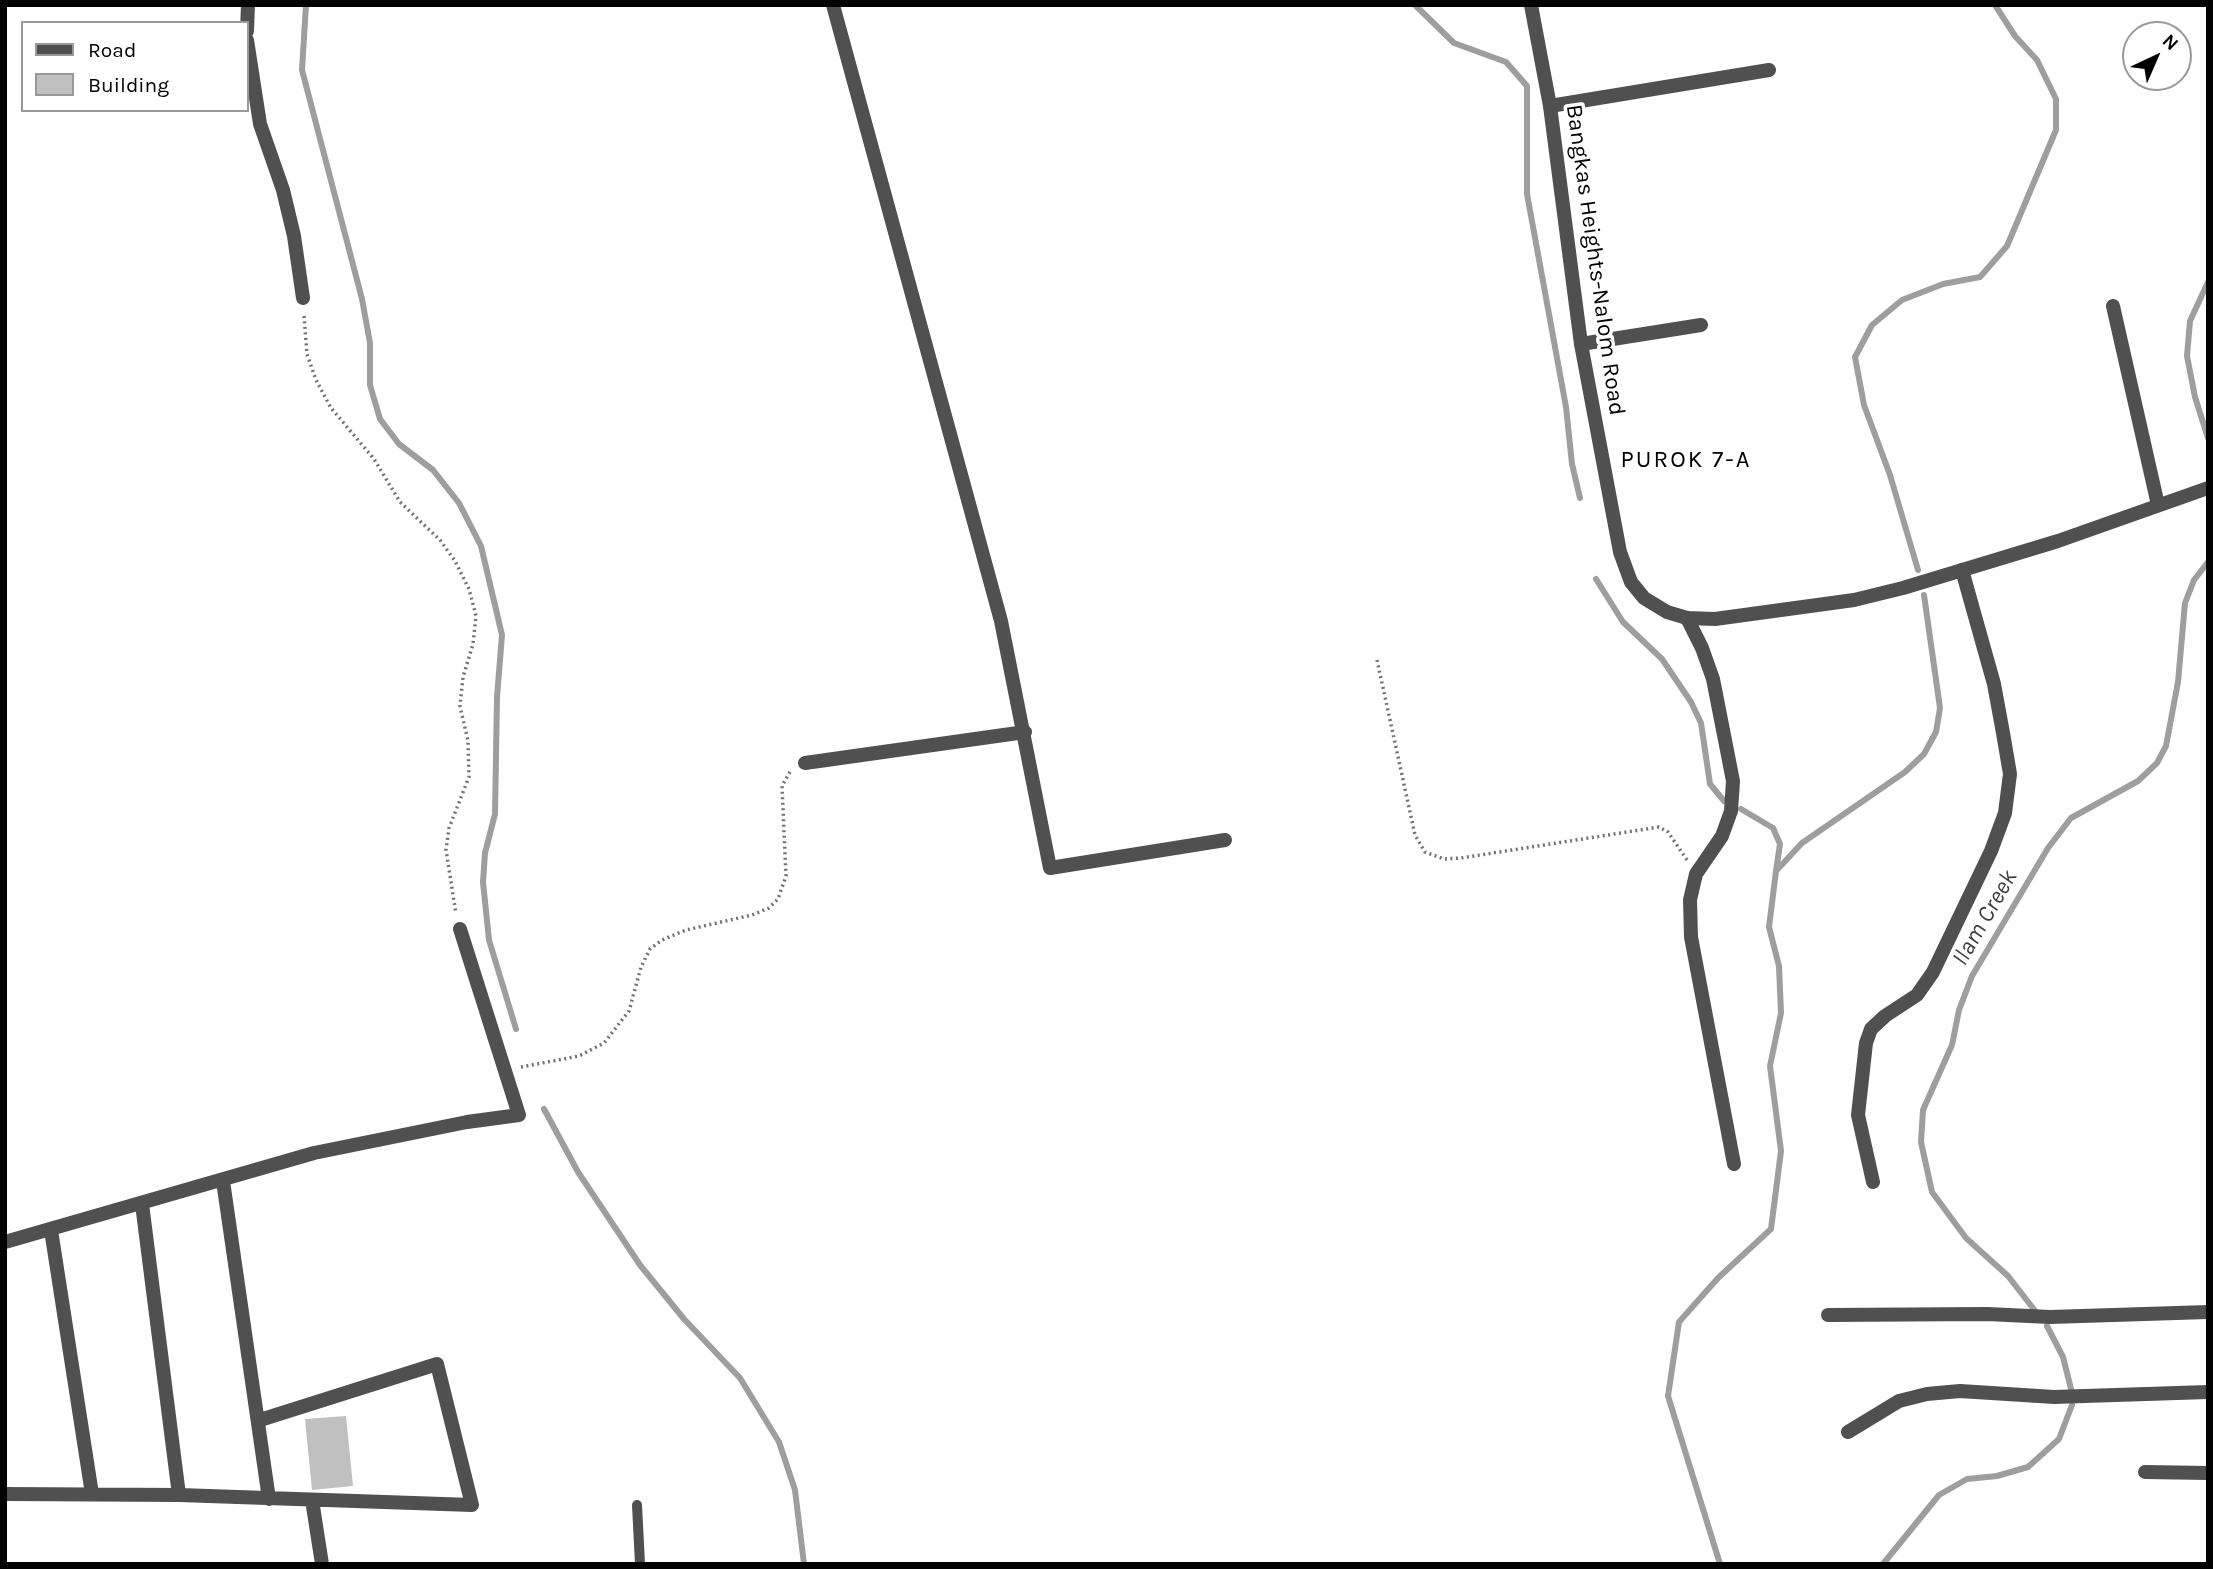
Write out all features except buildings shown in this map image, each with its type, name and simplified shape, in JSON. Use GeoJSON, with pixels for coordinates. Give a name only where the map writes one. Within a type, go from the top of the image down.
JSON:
{"type":"FeatureCollection","features":[{"type":"Feature","properties":{"kind":"street"},"geometry":{"type":"LineString","coordinates":[[833,5],[1001,621],[1050,868],[1225,840]]}},
{"type":"Feature","properties":{"kind":"street","name":"Bangkas Heights-Nalom Road"},"geometry":{"type":"LineString","coordinates":[[1531,5],[1550,106],[1581,344],[1620,552],[1631,582],[1644,598],[1667,612],[1687,618],[1756,615],[1854,600],[1962,570],[2208,488]]}},
{"type":"Feature","properties":{"kind":"street"},"geometry":{"type":"LineString","coordinates":[[248,46],[260,124],[295,236],[303,298]]}},
{"type":"Feature","properties":{"kind":"street"},"geometry":{"type":"LineString","coordinates":[[1550,106],[1769,70]]}},
{"type":"Feature","properties":{"kind":"street"},"geometry":{"type":"LineString","coordinates":[[2113,306],[2158,505]]}},
{"type":"Feature","properties":{"kind":"street"},"geometry":{"type":"LineString","coordinates":[[1581,344],[1701,325]]}},
{"type":"Feature","properties":{"kind":"street"},"geometry":{"type":"LineString","coordinates":[[1873,1182],[1858,1115],[1866,1043],[1871,1029],[1885,1016],[1917,995],[1933,972],[1991,851],[2005,813],[2010,774],[2003,733],[1994,684],[1962,570]]}},
{"type":"Feature","properties":{"kind":"street"},"geometry":{"type":"LineString","coordinates":[[1687,618],[1713,679],[1732,781],[1731,811],[1722,836],[1696,874],[1690,900],[1691,937],[1734,1164]]}},
{"type":"Feature","properties":{"kind":"street"},"geometry":{"type":"LineString","coordinates":[[805,763],[1025,732]]}},
{"type":"Feature","properties":{"kind":"street"},"geometry":{"type":"LineString","coordinates":[[5,1242],[314,1153],[467,1122],[519,1115],[460,929]]}},
{"type":"Feature","properties":{"kind":"street"},"geometry":{"type":"LineString","coordinates":[[223,1181],[270,1499]]}},
{"type":"Feature","properties":{"kind":"street"},"geometry":{"type":"LineString","coordinates":[[142,1203],[179,1495]]}},
{"type":"Feature","properties":{"kind":"street"},"geometry":{"type":"LineString","coordinates":[[51,1230],[92,1494]]}},
{"type":"Feature","properties":{"kind":"street"},"geometry":{"type":"LineString","coordinates":[[1828,1315],[1975,1313],[2050,1317],[2208,1312]]}},
{"type":"Feature","properties":{"kind":"street"},"geometry":{"type":"LineString","coordinates":[[5,1494],[179,1495],[472,1506],[437,1364],[260,1420]]}},
{"type":"Feature","properties":{"kind":"street"},"geometry":{"type":"LineString","coordinates":[[1848,1432],[1899,1401],[1927,1394],[1960,1391],[2054,1396],[2208,1392]]}},
{"type":"Feature","properties":{"kind":"street"},"geometry":{"type":"LineString","coordinates":[[2145,1472],[2208,1473]]}},
{"type":"Feature","properties":{"kind":"street"},"geometry":{"type":"LineString","coordinates":[[312,1500],[322,1564]]}},
{"type":"Feature","properties":{"kind":"lane"},"geometry":{"type":"LineString","coordinates":[[637,1505],[640,1564]]}},
{"type":"Feature","properties":{"kind":"path"},"geometry":{"type":"LineString","coordinates":[[303,298],[307,354],[316,380],[331,408],[374,459],[400,502],[440,540],[455,561],[469,589],[476,616],[460,706],[468,741],[469,777],[449,828],[446,850],[460,929]]}},
{"type":"Feature","properties":{"kind":"path"},"geometry":{"type":"LineString","coordinates":[[1377,660],[1415,835],[1425,852],[1444,859],[1461,858],[1659,827],[1675,840],[1696,874]]}},
{"type":"Feature","properties":{"kind":"path"},"geometry":{"type":"LineString","coordinates":[[504,1070],[579,1056],[604,1043],[629,1011],[641,967],[650,949],[686,930],[752,915],[769,908],[778,900],[786,876],[782,786],[794,766],[805,763]]}},
{"type":"Feature","properties":{"kind":"waterway"},"geometry":{"type":"LineString","coordinates":[[306,5],[302,70],[362,299],[370,343],[370,385],[380,419],[399,444],[433,470],[459,503],[481,546],[502,635],[497,697],[495,814],[485,853],[483,882],[489,940],[516,1029]]}},
{"type":"Feature","properties":{"kind":"waterway"},"geometry":{"type":"LineString","coordinates":[[1415,5],[1454,43],[1506,62],[1527,86],[1527,194],[1580,498]]}},
{"type":"Feature","properties":{"kind":"waterway"},"geometry":{"type":"LineString","coordinates":[[1918,570],[1890,475],[1864,405],[1855,357],[1872,325],[1902,300],[1943,284],[1980,277],[2007,246],[2056,130],[2056,99],[2037,60],[2015,36],[1995,5]]}},
{"type":"Feature","properties":{"kind":"waterway","name":"Ilam Creek"},"geometry":{"type":"LineString","coordinates":[[2208,282],[2190,321],[2187,356],[2195,397],[2208,438]]}},
{"type":"Feature","properties":{"kind":"waterway","name":"Ilam Creek"},"geometry":{"type":"LineString","coordinates":[[2036,1312],[2008,1276],[1966,1238],[1932,1192],[1921,1142],[1923,1110],[1952,1045],[1959,1010],[1972,976],[2048,848],[2071,818],[2138,781],[2157,763],[2166,746],[2178,682],[2185,603],[2194,580],[2208,562]]}},
{"type":"Feature","properties":{"kind":"waterway"},"geometry":{"type":"LineString","coordinates":[[1596,579],[1623,622],[1662,659],[1691,702],[1701,723],[1710,784],[1724,801]]}},
{"type":"Feature","properties":{"kind":"waterway"},"geometry":{"type":"LineString","coordinates":[[1720,1564],[1668,1396],[1679,1322],[1718,1278],[1771,1229],[1781,1151],[1770,1066],[1781,1013],[1779,966],[1769,927],[1776,871],[1802,843],[1905,772],[1924,754],[1936,732],[1940,708],[1924,595]]}},
{"type":"Feature","properties":{"kind":"waterway"},"geometry":{"type":"LineString","coordinates":[[1741,809],[1773,828],[1780,844],[1776,871]]}},
{"type":"Feature","properties":{"kind":"waterway"},"geometry":{"type":"LineString","coordinates":[[544,1109],[578,1172],[640,1265],[684,1319],[740,1378],[779,1442],[795,1490],[804,1564]]}},
{"type":"Feature","properties":{"kind":"waterway","name":"Ilam Creek"},"geometry":{"type":"LineString","coordinates":[[2047,1326],[2063,1357],[2071,1389]]}},
{"type":"Feature","properties":{"kind":"waterway","name":"Ilam Creek"},"geometry":{"type":"LineString","coordinates":[[1883,1564],[1939,1495],[1967,1479],[1997,1476],[2028,1467],[2059,1439],[2072,1405]]}},
{"type":"Feature","properties":{"kind":"district","name":"PUROK 7-A"},"geometry":{"type":"Point","coordinates":[1686,460]}}]}
